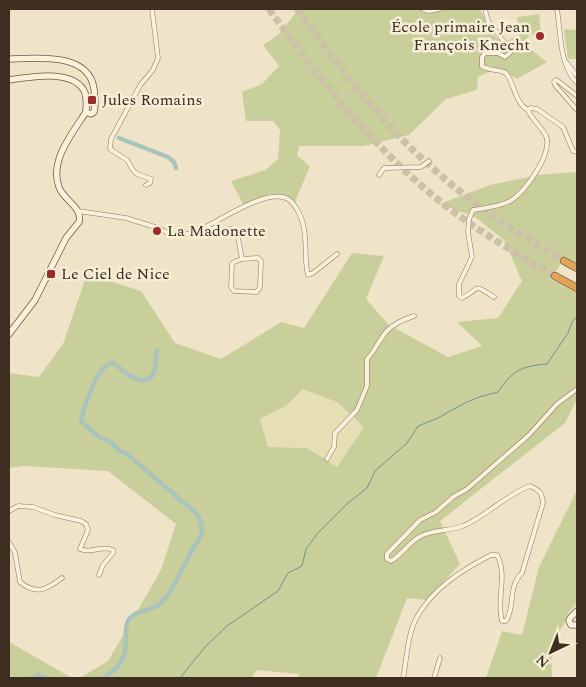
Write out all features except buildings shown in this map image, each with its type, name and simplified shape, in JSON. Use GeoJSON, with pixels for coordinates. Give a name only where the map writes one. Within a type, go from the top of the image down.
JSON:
{"type":"FeatureCollection","features":[{"type":"Feature","properties":{"kind":"highway"},"geometry":{"type":"LineString","coordinates":[[564,261],[577,268]]}},
{"type":"Feature","properties":{"kind":"highway"},"geometry":{"type":"LineString","coordinates":[[555,276],[577,288]]}},
{"type":"Feature","properties":{"kind":"street"},"geometry":{"type":"LineString","coordinates":[[146,185],[150,183],[150,179],[137,174],[132,170],[127,160],[110,149],[111,138],[141,84],[153,70],[158,58],[152,9]]}},
{"type":"Feature","properties":{"kind":"street"},"geometry":{"type":"LineString","coordinates":[[423,9],[429,11],[440,9]]}},
{"type":"Feature","properties":{"kind":"street"},"geometry":{"type":"LineString","coordinates":[[485,9],[488,21],[508,47],[510,53],[505,57],[498,53],[485,53],[482,57],[482,66],[486,69],[506,73],[523,108],[528,110],[545,134],[547,141],[545,156],[534,175],[512,200],[505,204],[472,210],[469,218],[468,232],[472,257],[459,284],[459,296],[462,298],[474,288],[478,288],[494,297]]}},
{"type":"Feature","properties":{"kind":"street"},"geometry":{"type":"LineString","coordinates":[[558,9],[561,42],[567,70],[577,83]]}},
{"type":"Feature","properties":{"kind":"street"},"geometry":{"type":"LineString","coordinates":[[9,59],[47,59],[73,63],[82,67],[92,80],[95,97],[94,112],[91,114],[86,112]]}},
{"type":"Feature","properties":{"kind":"street"},"geometry":{"type":"LineString","coordinates":[[566,62],[577,76]]}},
{"type":"Feature","properties":{"kind":"street"},"geometry":{"type":"LineString","coordinates":[[9,80],[41,76],[62,77],[78,84],[84,90],[87,102],[86,112],[63,150],[56,169],[61,191],[78,211],[79,222],[66,238],[35,300],[9,334]]}},
{"type":"Feature","properties":{"kind":"street"},"geometry":{"type":"LineString","coordinates":[[577,96],[558,81],[554,82],[577,110]]}},
{"type":"Feature","properties":{"kind":"street"},"geometry":{"type":"LineString","coordinates":[[528,110],[533,107],[563,127],[573,151],[577,152]]}},
{"type":"Feature","properties":{"kind":"street"},"geometry":{"type":"LineString","coordinates":[[379,175],[384,168],[421,167],[429,161]]}},
{"type":"Feature","properties":{"kind":"street"},"geometry":{"type":"LineString","coordinates":[[194,232],[252,203],[272,197],[282,197],[292,202],[305,230],[308,275],[314,273],[337,254]]}},
{"type":"Feature","properties":{"kind":"street"},"geometry":{"type":"LineString","coordinates":[[78,211],[126,218],[166,232],[178,234],[231,229],[237,232],[242,259]]}},
{"type":"Feature","properties":{"kind":"street"},"geometry":{"type":"LineString","coordinates":[[258,258],[261,261],[260,287],[257,292],[234,291],[231,287],[232,264],[242,259],[258,258]]}},
{"type":"Feature","properties":{"kind":"street"},"geometry":{"type":"LineString","coordinates":[[327,459],[334,446],[335,433],[357,410],[367,386],[367,359],[374,352],[387,331],[399,321],[414,316]]}},
{"type":"Feature","properties":{"kind":"street"},"geometry":{"type":"LineString","coordinates":[[403,678],[417,617],[448,581],[491,555],[497,555],[500,561],[502,590],[500,615],[502,621],[506,621],[510,615],[512,589],[517,578],[522,573],[543,503],[542,497],[539,490],[530,486],[521,489],[482,515],[463,525],[420,536],[391,561],[386,558],[387,554],[420,520],[436,512],[453,497],[467,489],[529,435],[557,404],[577,389]]}},
{"type":"Feature","properties":{"kind":"street"},"geometry":{"type":"LineString","coordinates":[[9,511],[18,506],[33,507],[86,524],[88,530],[80,549],[86,552],[100,548],[113,550],[99,575]]}},
{"type":"Feature","properties":{"kind":"street"},"geometry":{"type":"LineString","coordinates":[[9,542],[15,553],[20,582],[27,588],[46,589],[62,578]]}},
{"type":"Feature","properties":{"kind":"street"},"geometry":{"type":"LineString","coordinates":[[577,611],[569,621],[571,625],[577,625]]}},
{"type":"Feature","properties":{"kind":"street"},"geometry":{"type":"LineString","coordinates":[[434,678],[440,658]]}},
{"type":"Feature","properties":{"kind":"shaded area"},"geometry":{"type":"Polygon","coordinates":[[[303,389],[337,402],[364,427],[337,467],[307,448],[267,447],[260,419],[287,405],[303,389]]]}},
{"type":"Feature","properties":{"kind":"green space"},"geometry":{"type":"Polygon","coordinates":[[[299,9],[480,9],[492,34],[502,43],[520,35],[517,17],[539,14],[541,34],[528,35],[530,49],[547,62],[517,79],[498,68],[478,77],[477,90],[446,99],[409,135],[364,146],[299,146],[297,156],[310,166],[295,202],[269,194],[244,206],[231,181],[265,170],[278,159],[280,130],[273,121],[246,121],[242,92],[262,84],[279,66],[263,45],[278,35],[299,9]]]}},
{"type":"Feature","properties":{"kind":"green space"},"geometry":{"type":"Polygon","coordinates":[[[564,29],[577,30],[577,59],[568,59],[564,29]]]}},
{"type":"Feature","properties":{"kind":"green space"},"geometry":{"type":"Polygon","coordinates":[[[577,172],[577,263],[565,257],[551,279],[577,293],[577,399],[565,423],[440,521],[460,564],[427,600],[407,598],[376,678],[299,678],[299,674],[256,670],[252,678],[80,678],[108,661],[161,570],[176,524],[108,471],[23,466],[9,468],[9,373],[39,377],[63,344],[87,274],[141,291],[175,343],[221,359],[281,322],[304,328],[352,253],[384,256],[366,299],[389,325],[448,357],[482,346],[457,322],[498,318],[522,281],[504,240],[475,217],[440,204],[490,185],[537,175],[577,172]],[[303,389],[287,405],[260,419],[268,447],[307,448],[337,467],[364,427],[337,402],[303,389]]]}},
{"type":"Feature","properties":{"kind":"green space"},"geometry":{"type":"Polygon","coordinates":[[[577,490],[577,603],[568,613],[564,624],[551,644],[552,678],[486,678],[502,631],[522,635],[539,567],[577,490]]]}},
{"type":"Feature","properties":{"kind":"green space"},"geometry":{"type":"Polygon","coordinates":[[[9,641],[11,643],[72,678],[9,678],[9,641]]]}},
{"type":"Feature","properties":{"kind":"waterway"},"geometry":{"type":"LineString","coordinates":[[119,138],[168,157],[174,162],[176,168]]}},
{"type":"Feature","properties":{"kind":"waterway"},"geometry":{"type":"LineString","coordinates":[[180,678],[205,647],[227,626],[278,591],[288,573],[302,566],[306,549],[317,534],[348,503],[367,488],[375,471],[407,443],[418,426],[479,397],[498,392],[513,374],[524,368],[547,364],[577,316]]}},
{"type":"Feature","properties":{"kind":"waterway"},"geometry":{"type":"LineString","coordinates":[[104,678],[123,659],[126,629],[129,620],[134,614],[156,606],[164,600],[201,535],[201,522],[196,513],[127,454],[118,450],[111,442],[99,437],[81,421],[92,387],[107,365],[113,363],[138,380],[149,379],[154,371],[157,350]]}},
{"type":"Feature","properties":{"kind":"waterway"},"geometry":{"type":"LineString","coordinates":[[31,678],[39,675],[47,678]]}},
{"type":"Feature","properties":{"kind":"tunnel"},"geometry":{"type":"LineString","coordinates":[[269,9],[344,107],[408,174],[445,206],[507,248],[555,276]]}},
{"type":"Feature","properties":{"kind":"tunnel"},"geometry":{"type":"LineString","coordinates":[[297,9],[366,100],[422,159],[483,209],[564,261]]}},
{"type":"Feature","properties":{"kind":"place","name":"École primaire Jean François Knecht"},"geometry":{"type":"Point","coordinates":[540,36]}},
{"type":"Feature","properties":{"kind":"place","name":"Jules Romains"},"geometry":{"type":"Point","coordinates":[92,100]}},
{"type":"Feature","properties":{"kind":"place","name":"La Madonette"},"geometry":{"type":"Point","coordinates":[157,231]}},
{"type":"Feature","properties":{"kind":"place","name":"Le Ciel de Nice"},"geometry":{"type":"Point","coordinates":[51,274]}}]}
